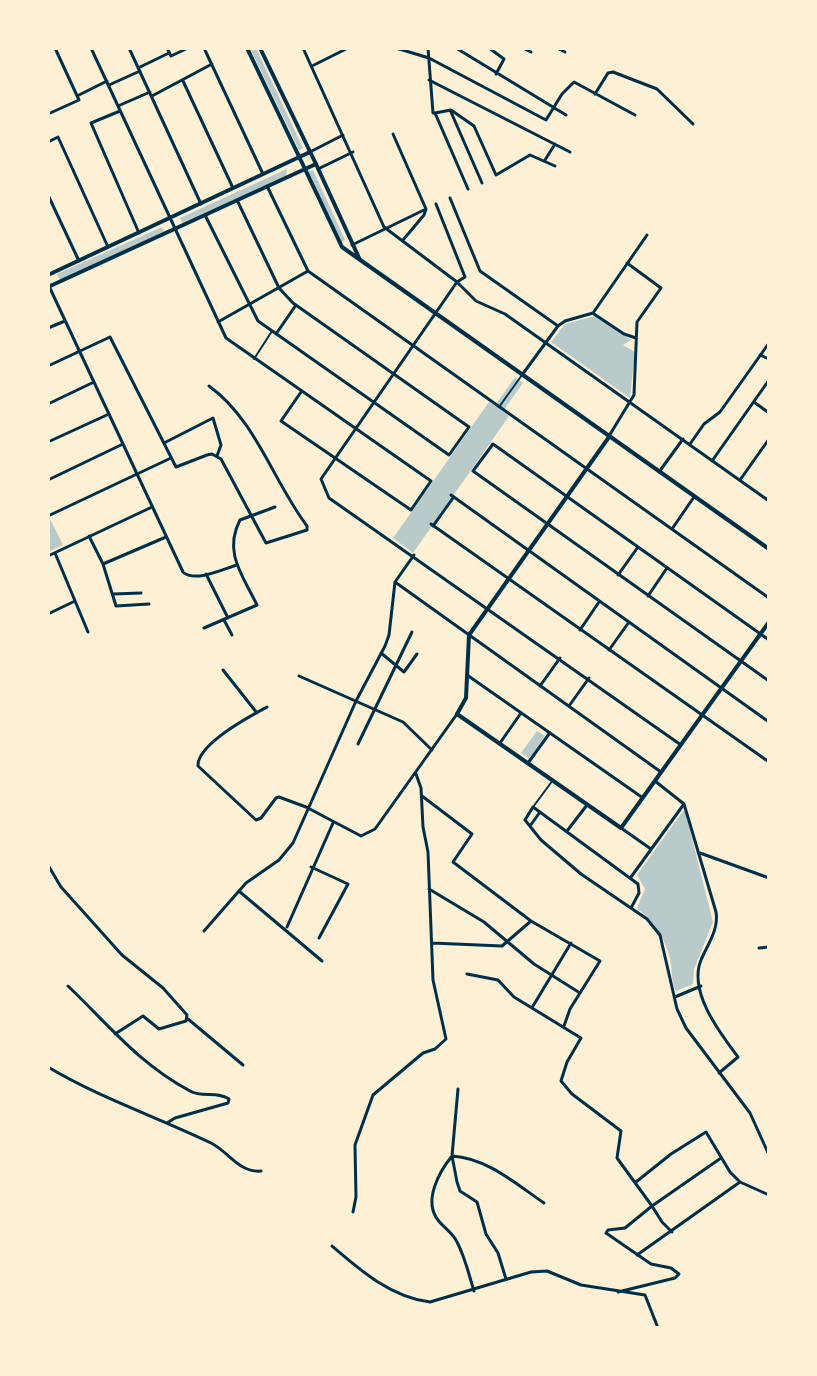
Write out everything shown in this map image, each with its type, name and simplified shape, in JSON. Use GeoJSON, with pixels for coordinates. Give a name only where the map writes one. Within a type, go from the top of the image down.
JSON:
{"type":"FeatureCollection","features":[{"type":"Feature","properties":{"kind":"street"},"geometry":{"type":"LineString","coordinates":[[55,48],[78,98]]}},
{"type":"Feature","properties":{"kind":"street"},"geometry":{"type":"LineString","coordinates":[[92,48],[226,338],[431,481],[411,510],[281,421],[301,392]]}},
{"type":"Feature","properties":{"kind":"street"},"geometry":{"type":"LineString","coordinates":[[129,48],[201,204]]}},
{"type":"Feature","properties":{"kind":"street"},"geometry":{"type":"LineString","coordinates":[[167,48],[170,55]]}},
{"type":"Feature","properties":{"kind":"street"},"geometry":{"type":"LineString","coordinates":[[109,85],[188,48]]}},
{"type":"Feature","properties":{"kind":"street"},"geometry":{"type":"LineString","coordinates":[[211,48],[205,49],[263,175]]}},
{"type":"Feature","properties":{"kind":"street"},"geometry":{"type":"LineString","coordinates":[[247,48],[338,243],[436,315],[769,549]]}},
{"type":"Feature","properties":{"kind":"street"},"geometry":{"type":"LineString","coordinates":[[260,48],[361,260]]}},
{"type":"Feature","properties":{"kind":"street"},"geometry":{"type":"LineString","coordinates":[[303,48],[353,152],[384,227],[457,282],[477,300],[505,314],[769,500]]}},
{"type":"Feature","properties":{"kind":"street"},"geometry":{"type":"LineString","coordinates":[[312,66],[348,48]]}},
{"type":"Feature","properties":{"kind":"street"},"geometry":{"type":"LineString","coordinates":[[396,48],[429,58],[541,119],[546,120],[553,107],[574,82],[635,115]]}},
{"type":"Feature","properties":{"kind":"street"},"geometry":{"type":"LineString","coordinates":[[428,48],[429,80],[434,113],[468,189]]}},
{"type":"Feature","properties":{"kind":"street"},"geometry":{"type":"LineString","coordinates":[[456,48],[567,115]]}},
{"type":"Feature","properties":{"kind":"street"},"geometry":{"type":"LineString","coordinates":[[489,48],[504,59],[496,74]]}},
{"type":"Feature","properties":{"kind":"street"},"geometry":{"type":"LineString","coordinates":[[523,48],[531,52]]}},
{"type":"Feature","properties":{"kind":"street"},"geometry":{"type":"LineString","coordinates":[[557,48],[565,52]]}},
{"type":"Feature","properties":{"kind":"street"},"geometry":{"type":"LineString","coordinates":[[118,106],[183,81],[212,64]]}},
{"type":"Feature","properties":{"kind":"street"},"geometry":{"type":"LineString","coordinates":[[595,94],[608,74],[613,72],[657,89],[693,124]]}},
{"type":"Feature","properties":{"kind":"street"},"geometry":{"type":"LineString","coordinates":[[429,80],[570,152]]}},
{"type":"Feature","properties":{"kind":"street"},"geometry":{"type":"LineString","coordinates":[[48,114],[107,81]]}},
{"type":"Feature","properties":{"kind":"street"},"geometry":{"type":"LineString","coordinates":[[183,81],[234,189]]}},
{"type":"Feature","properties":{"kind":"street"},"geometry":{"type":"LineString","coordinates":[[434,113],[451,110],[474,126],[496,175],[530,155],[555,166]]}},
{"type":"Feature","properties":{"kind":"street"},"geometry":{"type":"LineString","coordinates":[[451,110],[482,183]]}},
{"type":"Feature","properties":{"kind":"street"},"geometry":{"type":"LineString","coordinates":[[120,111],[91,123],[139,232]]}},
{"type":"Feature","properties":{"kind":"street"},"geometry":{"type":"LineString","coordinates":[[393,134],[426,209],[424,215],[403,240]]}},
{"type":"Feature","properties":{"kind":"street"},"geometry":{"type":"LineString","coordinates":[[48,275],[344,135]]}},
{"type":"Feature","properties":{"kind":"street"},"geometry":{"type":"LineString","coordinates":[[48,142],[58,137],[108,247]]}},
{"type":"Feature","properties":{"kind":"street"},"geometry":{"type":"LineString","coordinates":[[545,160],[555,144]]}},
{"type":"Feature","properties":{"kind":"street"},"geometry":{"type":"LineString","coordinates":[[237,565],[206,574],[190,576],[183,572],[48,286],[305,169],[317,167],[353,152]]}},
{"type":"Feature","properties":{"kind":"street"},"geometry":{"type":"LineString","coordinates":[[267,186],[308,271],[769,598]]}},
{"type":"Feature","properties":{"kind":"street"},"geometry":{"type":"LineString","coordinates":[[48,195],[79,261]]}},
{"type":"Feature","properties":{"kind":"street"},"geometry":{"type":"LineString","coordinates":[[450,198],[480,271],[558,326]]}},
{"type":"Feature","properties":{"kind":"street"},"geometry":{"type":"LineString","coordinates":[[205,215],[258,321],[449,455],[469,427],[296,305],[279,288],[237,200]]}},
{"type":"Feature","properties":{"kind":"street"},"geometry":{"type":"LineString","coordinates":[[436,204],[465,277],[457,282],[321,479],[329,498],[414,555],[681,745]]}},
{"type":"Feature","properties":{"kind":"street"},"geometry":{"type":"LineString","coordinates":[[352,245],[384,227],[426,209]]}},
{"type":"Feature","properties":{"kind":"street"},"geometry":{"type":"LineString","coordinates":[[499,407],[558,326],[565,321],[593,313],[647,235]]}},
{"type":"Feature","properties":{"kind":"street"},"geometry":{"type":"LineString","coordinates":[[267,707],[223,733],[199,760],[198,766],[256,820],[261,818],[277,797],[306,807],[361,836],[372,832],[416,774],[466,698],[469,635],[632,403],[637,381],[637,322],[661,288],[627,263]]}},
{"type":"Feature","properties":{"kind":"street"},"geometry":{"type":"LineString","coordinates":[[218,322],[308,271]]}},
{"type":"Feature","properties":{"kind":"street"},"geometry":{"type":"LineString","coordinates":[[254,359],[296,305]]}},
{"type":"Feature","properties":{"kind":"street"},"geometry":{"type":"LineString","coordinates":[[593,313],[624,334],[636,338]]}},
{"type":"Feature","properties":{"kind":"street"},"geometry":{"type":"LineString","coordinates":[[48,328],[65,321]]}},
{"type":"Feature","properties":{"kind":"street"},"geometry":{"type":"LineString","coordinates":[[48,366],[110,337],[176,467],[207,455],[217,456]]}},
{"type":"Feature","properties":{"kind":"street"},"geometry":{"type":"LineString","coordinates":[[690,444],[704,424],[720,412],[769,343]]}},
{"type":"Feature","properties":{"kind":"street"},"geometry":{"type":"LineString","coordinates":[[760,355],[769,359]]}},
{"type":"Feature","properties":{"kind":"street"},"geometry":{"type":"LineString","coordinates":[[48,404],[94,382]]}},
{"type":"Feature","properties":{"kind":"street"},"geometry":{"type":"LineString","coordinates":[[712,460],[768,383]]}},
{"type":"Feature","properties":{"kind":"street"},"geometry":{"type":"LineString","coordinates":[[164,443],[213,418],[221,445],[217,456],[248,515],[266,543],[308,528],[243,419],[223,396],[209,386]]}},
{"type":"Feature","properties":{"kind":"street"},"geometry":{"type":"LineString","coordinates":[[754,402],[769,413]]}},
{"type":"Feature","properties":{"kind":"street"},"geometry":{"type":"LineString","coordinates":[[48,442],[108,414]]}},
{"type":"Feature","properties":{"kind":"street"},"geometry":{"type":"LineString","coordinates":[[740,480],[769,439]]}},
{"type":"Feature","properties":{"kind":"street"},"geometry":{"type":"LineString","coordinates":[[659,472],[683,440]]}},
{"type":"Feature","properties":{"kind":"street"},"geometry":{"type":"LineString","coordinates":[[48,480],[123,444]]}},
{"type":"Feature","properties":{"kind":"street"},"geometry":{"type":"LineString","coordinates":[[769,640],[493,444],[473,471],[769,681]]}},
{"type":"Feature","properties":{"kind":"street"},"geometry":{"type":"LineString","coordinates":[[48,516],[171,458]]}},
{"type":"Feature","properties":{"kind":"street"},"geometry":{"type":"LineString","coordinates":[[769,722],[452,496],[432,525],[769,762]]}},
{"type":"Feature","properties":{"kind":"street"},"geometry":{"type":"LineString","coordinates":[[672,529],[694,497]]}},
{"type":"Feature","properties":{"kind":"street"},"geometry":{"type":"LineString","coordinates":[[48,556],[152,507]]}},
{"type":"Feature","properties":{"kind":"street"},"geometry":{"type":"LineString","coordinates":[[204,628],[257,605],[237,565],[232,538],[240,520],[248,515],[275,507]]}},
{"type":"Feature","properties":{"kind":"street"},"geometry":{"type":"LineString","coordinates":[[89,536],[103,564],[116,606],[149,604]]}},
{"type":"Feature","properties":{"kind":"street"},"geometry":{"type":"LineString","coordinates":[[103,564],[166,537]]}},
{"type":"Feature","properties":{"kind":"street"},"geometry":{"type":"LineString","coordinates":[[618,575],[638,547]]}},
{"type":"Feature","properties":{"kind":"street"},"geometry":{"type":"LineString","coordinates":[[55,553],[88,632]]}},
{"type":"Feature","properties":{"kind":"street"},"geometry":{"type":"LineString","coordinates":[[204,931],[246,883],[288,851],[306,807],[389,635],[395,582],[414,555]]}},
{"type":"Feature","properties":{"kind":"street"},"geometry":{"type":"LineString","coordinates":[[648,596],[668,568]]}},
{"type":"Feature","properties":{"kind":"street"},"geometry":{"type":"LineString","coordinates":[[206,574],[232,635]]}},
{"type":"Feature","properties":{"kind":"street"},"geometry":{"type":"LineString","coordinates":[[395,582],[661,772]]}},
{"type":"Feature","properties":{"kind":"street"},"geometry":{"type":"LineString","coordinates":[[113,594],[141,593]]}},
{"type":"Feature","properties":{"kind":"street"},"geometry":{"type":"LineString","coordinates":[[48,614],[75,601]]}},
{"type":"Feature","properties":{"kind":"street"},"geometry":{"type":"LineString","coordinates":[[580,630],[599,601]]}},
{"type":"Feature","properties":{"kind":"street"},"geometry":{"type":"LineString","coordinates":[[609,650],[629,622]]}},
{"type":"Feature","properties":{"kind":"street"},"geometry":{"type":"LineString","coordinates":[[621,828],[769,622]]}},
{"type":"Feature","properties":{"kind":"street"},"geometry":{"type":"LineString","coordinates":[[358,744],[412,632]]}},
{"type":"Feature","properties":{"kind":"street"},"geometry":{"type":"LineString","coordinates":[[380,653],[405,672],[417,654]]}},
{"type":"Feature","properties":{"kind":"street"},"geometry":{"type":"LineString","coordinates":[[540,686],[560,658]]}},
{"type":"Feature","properties":{"kind":"street"},"geometry":{"type":"LineString","coordinates":[[223,670],[257,713]]}},
{"type":"Feature","properties":{"kind":"street"},"geometry":{"type":"LineString","coordinates":[[467,675],[643,798]]}},
{"type":"Feature","properties":{"kind":"street"},"geometry":{"type":"LineString","coordinates":[[299,676],[403,722],[432,751]]}},
{"type":"Feature","properties":{"kind":"street"},"geometry":{"type":"LineString","coordinates":[[569,706],[589,678]]}},
{"type":"Feature","properties":{"kind":"street"},"geometry":{"type":"LineString","coordinates":[[500,743],[521,713]]}},
{"type":"Feature","properties":{"kind":"street"},"geometry":{"type":"LineString","coordinates":[[457,714],[651,849]]}},
{"type":"Feature","properties":{"kind":"street"},"geometry":{"type":"LineString","coordinates":[[528,763],[549,734]]}},
{"type":"Feature","properties":{"kind":"street"},"geometry":{"type":"LineString","coordinates":[[353,1212],[356,1197],[355,1145],[373,1095],[423,1053],[446,1040],[433,980],[428,852],[416,774]]}},
{"type":"Feature","properties":{"kind":"street"},"geometry":{"type":"LineString","coordinates":[[553,780],[525,819],[541,840],[581,874],[647,919],[660,935],[674,998],[686,1028],[750,1113],[769,1155]]}},
{"type":"Feature","properties":{"kind":"street"},"geometry":{"type":"LineString","coordinates":[[655,781],[684,804],[718,922],[697,972],[711,1022],[738,1057],[719,1073]]}},
{"type":"Feature","properties":{"kind":"street"},"geometry":{"type":"LineString","coordinates":[[421,795],[472,834],[453,862],[531,921],[600,961],[580,993],[564,1026]]}},
{"type":"Feature","properties":{"kind":"street"},"geometry":{"type":"LineString","coordinates":[[631,878],[684,804]]}},
{"type":"Feature","properties":{"kind":"street"},"geometry":{"type":"LineString","coordinates":[[567,831],[587,805]]}},
{"type":"Feature","properties":{"kind":"street"},"geometry":{"type":"LineString","coordinates":[[533,807],[631,878],[640,889],[631,908]]}},
{"type":"Feature","properties":{"kind":"street"},"geometry":{"type":"LineString","coordinates":[[530,825],[540,812]]}},
{"type":"Feature","properties":{"kind":"street"},"geometry":{"type":"LineString","coordinates":[[287,927],[311,867],[333,823]]}},
{"type":"Feature","properties":{"kind":"street"},"geometry":{"type":"LineString","coordinates":[[700,854],[769,878]]}},
{"type":"Feature","properties":{"kind":"street"},"geometry":{"type":"LineString","coordinates":[[48,866],[62,886],[122,956],[163,988],[188,1015],[188,1019],[243,1065]]}},
{"type":"Feature","properties":{"kind":"street"},"geometry":{"type":"LineString","coordinates":[[311,867],[348,884],[319,938]]}},
{"type":"Feature","properties":{"kind":"street"},"geometry":{"type":"LineString","coordinates":[[429,889],[484,922],[508,944],[580,993]]}},
{"type":"Feature","properties":{"kind":"street"},"geometry":{"type":"LineString","coordinates":[[240,892],[322,961]]}},
{"type":"Feature","properties":{"kind":"street"},"geometry":{"type":"LineString","coordinates":[[432,943],[468,947],[508,944],[531,921]]}},
{"type":"Feature","properties":{"kind":"street"},"geometry":{"type":"LineString","coordinates":[[533,1006],[571,943]]}},
{"type":"Feature","properties":{"kind":"street"},"geometry":{"type":"LineString","coordinates":[[759,948],[769,947]]}},
{"type":"Feature","properties":{"kind":"street"},"geometry":{"type":"LineString","coordinates":[[466,974],[493,977],[514,997],[533,1006],[581,1040],[567,1062],[561,1081],[572,1094],[621,1131],[617,1158],[662,1222],[672,1232]]}},
{"type":"Feature","properties":{"kind":"street"},"geometry":{"type":"LineString","coordinates":[[68,986],[148,1065],[191,1092],[230,1099],[228,1103],[176,1118],[167,1123]]}},
{"type":"Feature","properties":{"kind":"street"},"geometry":{"type":"LineString","coordinates":[[674,998],[701,986]]}},
{"type":"Feature","properties":{"kind":"street"},"geometry":{"type":"LineString","coordinates":[[115,1034],[143,1016],[159,1029],[188,1019]]}},
{"type":"Feature","properties":{"kind":"street"},"geometry":{"type":"LineString","coordinates":[[48,1067],[72,1081],[211,1143],[248,1170],[261,1171]]}},
{"type":"Feature","properties":{"kind":"street"},"geometry":{"type":"LineString","coordinates":[[458,1089],[452,1156],[460,1191],[477,1202],[486,1234],[498,1253],[506,1280]]}},
{"type":"Feature","properties":{"kind":"street"},"geometry":{"type":"LineString","coordinates":[[636,1182],[703,1132],[709,1134],[730,1172],[740,1182],[769,1195]]}},
{"type":"Feature","properties":{"kind":"street"},"geometry":{"type":"LineString","coordinates":[[474,1291],[456,1240],[436,1218],[431,1202],[442,1167],[452,1156],[464,1156],[489,1166],[544,1203]]}},
{"type":"Feature","properties":{"kind":"street"},"geometry":{"type":"LineString","coordinates":[[618,1292],[678,1277],[677,1271],[651,1264],[606,1233],[608,1230],[625,1228],[652,1206],[722,1158]]}},
{"type":"Feature","properties":{"kind":"street"},"geometry":{"type":"LineString","coordinates":[[638,1255],[740,1182]]}},
{"type":"Feature","properties":{"kind":"street"},"geometry":{"type":"LineString","coordinates":[[332,1246],[384,1287],[417,1300],[430,1302],[474,1291],[531,1272],[547,1271],[568,1282],[648,1298],[658,1328]]}},
{"type":"Feature","properties":{"kind":"shaded area"},"geometry":{"type":"Polygon","coordinates":[[[250,48],[256,48],[303,148],[299,150],[250,48]]]}},
{"type":"Feature","properties":{"kind":"shaded area"},"geometry":{"type":"Polygon","coordinates":[[[287,169],[286,176],[182,223],[180,218],[287,169]]]}},
{"type":"Feature","properties":{"kind":"shaded area"},"geometry":{"type":"Polygon","coordinates":[[[313,170],[345,240],[341,242],[308,172],[313,170]]]}},
{"type":"Feature","properties":{"kind":"shaded area"},"geometry":{"type":"Polygon","coordinates":[[[162,227],[164,232],[60,280],[57,274],[162,227]]]}},
{"type":"Feature","properties":{"kind":"shaded area"},"geometry":{"type":"Polygon","coordinates":[[[595,316],[631,340],[623,345],[635,352],[630,398],[551,342],[565,324],[595,316]]]}},
{"type":"Feature","properties":{"kind":"shaded area"},"geometry":{"type":"Polygon","coordinates":[[[515,377],[523,383],[503,411],[509,416],[413,553],[393,538],[489,402],[495,406],[515,377]]]}},
{"type":"Feature","properties":{"kind":"shaded area"},"geometry":{"type":"Polygon","coordinates":[[[48,518],[63,545],[48,552],[48,518]]]}},
{"type":"Feature","properties":{"kind":"shaded area"},"geometry":{"type":"Polygon","coordinates":[[[537,731],[545,736],[529,759],[521,753],[537,731]]]}},
{"type":"Feature","properties":{"kind":"shaded area"},"geometry":{"type":"Polygon","coordinates":[[[685,811],[713,922],[694,969],[693,984],[676,991],[669,955],[663,940],[655,926],[637,908],[645,889],[637,875],[685,811]]]}}]}
